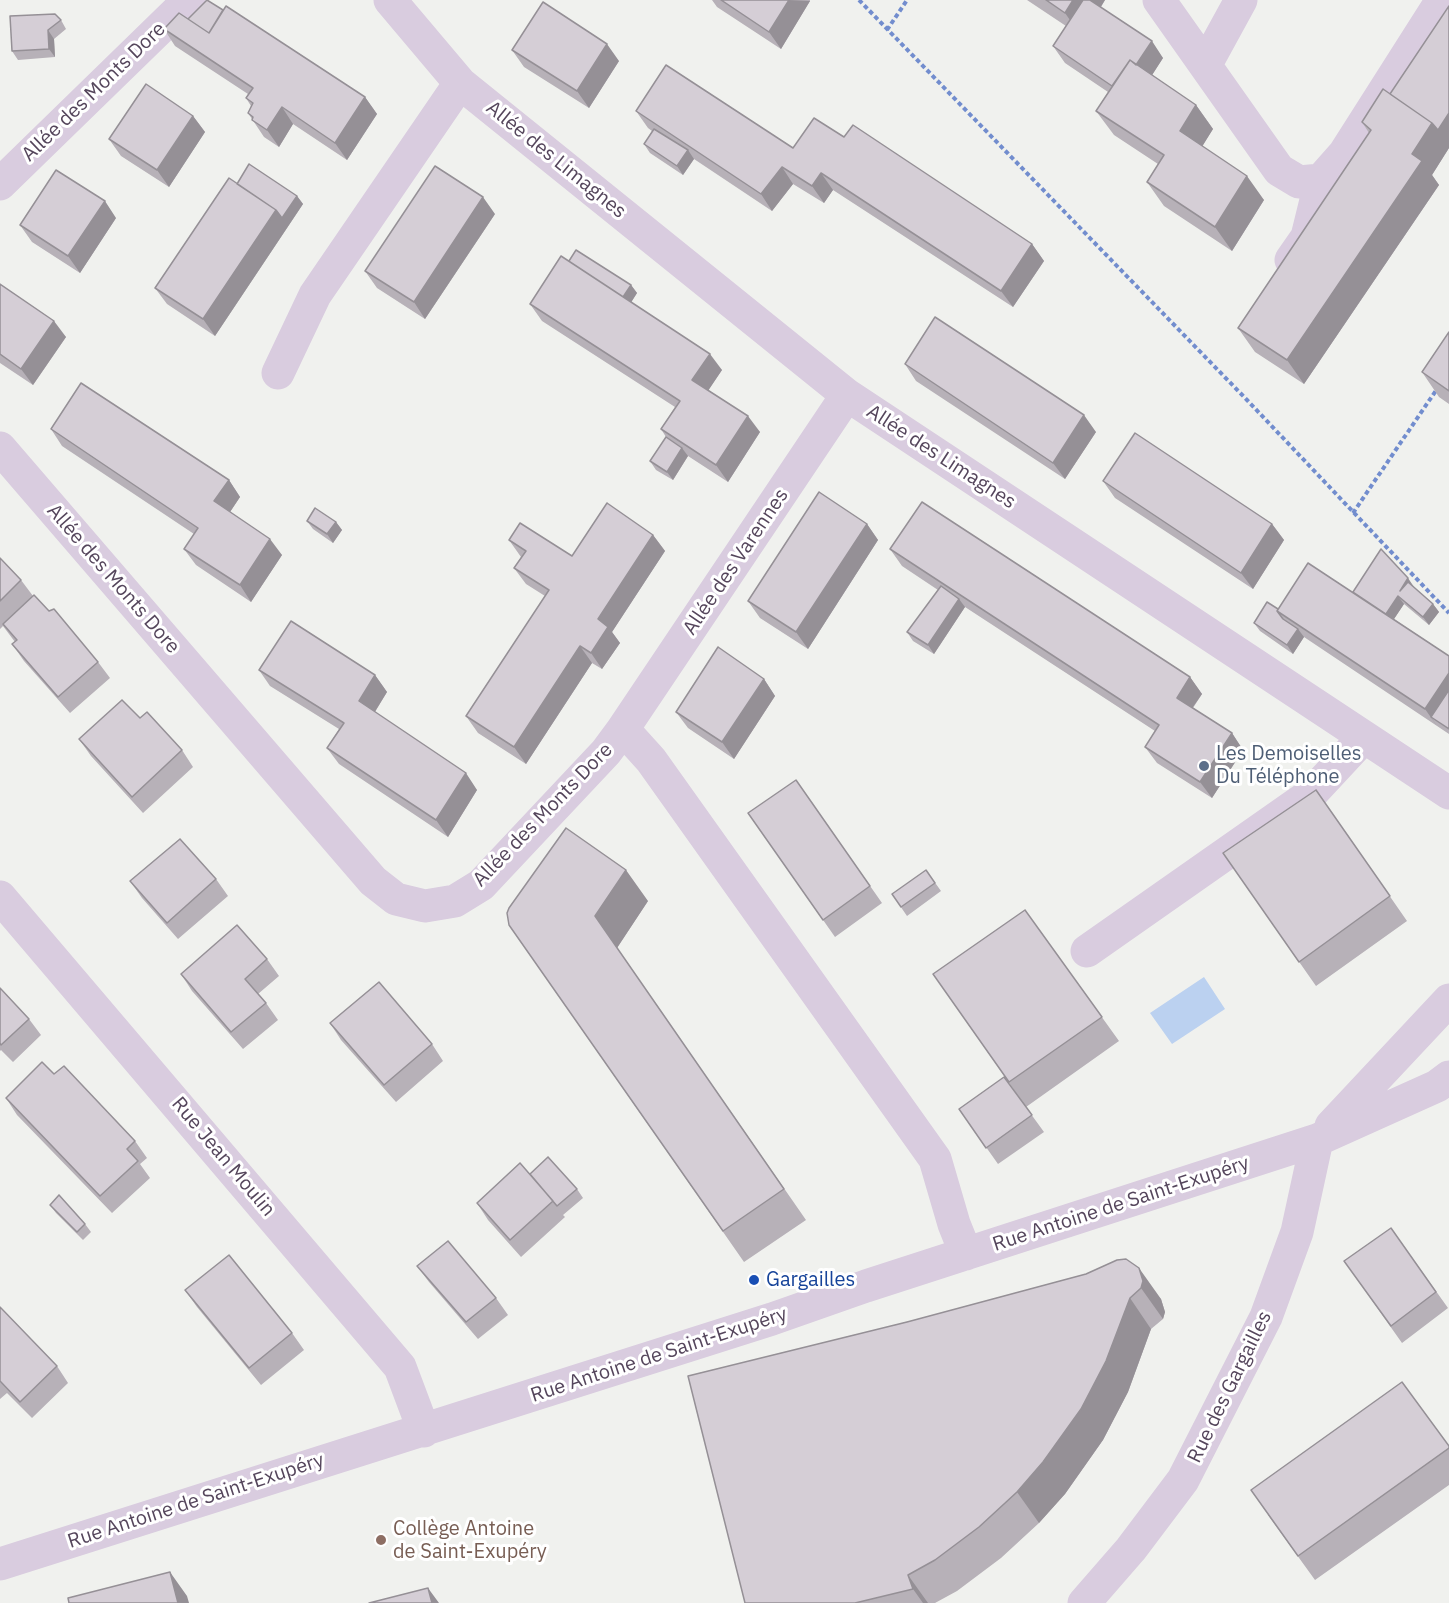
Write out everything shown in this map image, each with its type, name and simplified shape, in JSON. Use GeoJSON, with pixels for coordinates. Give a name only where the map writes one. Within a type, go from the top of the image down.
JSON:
{"type":"FeatureCollection","features":[{"type":"Feature","properties":{"kind":"street","name":"Allée des Monts Dore"},"geometry":{"type":"LineString","coordinates":[[0,183],[189,0]]}},
{"type":"Feature","properties":{"kind":"street","name":"Allée des Limagnes"},"geometry":{"type":"LineString","coordinates":[[390,0],[460,83],[847,395],[1449,794]]}},
{"type":"Feature","properties":{"kind":"street"},"geometry":{"type":"LineString","coordinates":[[1159,0],[1279,170],[1299,182],[1321,180]]}},
{"type":"Feature","properties":{"kind":"street"},"geometry":{"type":"LineString","coordinates":[[1206,64],[1242,0]]}},
{"type":"Feature","properties":{"kind":"street"},"geometry":{"type":"LineString","coordinates":[[1276,283],[1307,237],[1321,180],[1344,154],[1442,0]]}},
{"type":"Feature","properties":{"kind":"street"},"geometry":{"type":"LineString","coordinates":[[278,373],[315,295],[460,83]]}},
{"type":"Feature","properties":{"kind":"street","name":"Allée des Varennes"},"geometry":{"type":"LineString","coordinates":[[623,729],[847,395]]}},
{"type":"Feature","properties":{"kind":"street","name":"Allée des Monts Dore"},"geometry":{"type":"LineString","coordinates":[[0,448],[374,881],[396,899],[425,906],[455,901],[481,885],[606,752],[623,729],[651,760],[934,1159],[966,1254]]}},
{"type":"Feature","properties":{"kind":"street"},"geometry":{"type":"LineString","coordinates":[[1087,951],[1311,794],[1364,737]]}},
{"type":"Feature","properties":{"kind":"street","name":"Rue Jean Moulin"},"geometry":{"type":"LineString","coordinates":[[0,897],[400,1367],[424,1431]]}},
{"type":"Feature","properties":{"kind":"street"},"geometry":{"type":"LineString","coordinates":[[1317,1140],[1449,1000]]}},
{"type":"Feature","properties":{"kind":"street","name":"Rue Antoine de Saint-Exupéry"},"geometry":{"type":"LineString","coordinates":[[0,1564],[336,1455],[424,1431],[1317,1140],[1437,1086],[1449,1077]]}},
{"type":"Feature","properties":{"kind":"street","name":"Rue des Gargailles"},"geometry":{"type":"LineString","coordinates":[[1084,1603],[1131,1549],[1183,1480],[1266,1317],[1297,1232],[1317,1140]]}},
{"type":"Feature","properties":{"kind":"path"},"geometry":{"type":"LineString","coordinates":[[859,0],[1247,399],[1449,613]]}},
{"type":"Feature","properties":{"kind":"path"},"geometry":{"type":"LineString","coordinates":[[887,30],[907,0]]}},
{"type":"Feature","properties":{"kind":"path"},"geometry":{"type":"LineString","coordinates":[[1353,513],[1443,381]]}},
{"type":"Feature","properties":{"kind":"shaded area"},"geometry":{"type":"Polygon","coordinates":[[[1204,977],[1225,1009],[1172,1044],[1150,1013],[1204,977]]]}},
{"type":"Feature","properties":{"kind":"building"},"geometry":{"type":"Polygon","coordinates":[[[207,0],[223,10],[209,33],[188,19],[207,0]]]}},
{"type":"Feature","properties":{"kind":"building"},"geometry":{"type":"Polygon","coordinates":[[[721,0],[789,0],[769,32],[721,0]]]}},
{"type":"Feature","properties":{"kind":"building"},"geometry":{"type":"Polygon","coordinates":[[[1046,0],[1073,0],[1065,13],[1046,0]]]}},
{"type":"Feature","properties":{"kind":"building"},"geometry":{"type":"Polygon","coordinates":[[[1083,0],[1090,0],[1152,41],[1136,65],[1130,60],[1112,86],[1053,46],[1083,0]]]}},
{"type":"Feature","properties":{"kind":"building"},"geometry":{"type":"Polygon","coordinates":[[[543,2],[607,44],[577,91],[512,50],[543,2]]]}},
{"type":"Feature","properties":{"kind":"building"},"geometry":{"type":"Polygon","coordinates":[[[226,6],[365,97],[335,143],[282,107],[267,130],[252,120],[253,117],[248,113],[253,103],[246,98],[253,88],[164,29],[179,13],[209,33],[226,6]]]}},
{"type":"Feature","properties":{"kind":"building"},"geometry":{"type":"Polygon","coordinates":[[[1449,6],[1449,113],[1438,130],[1432,123],[1390,94],[1449,6]]]}},
{"type":"Feature","properties":{"kind":"building"},"geometry":{"type":"Polygon","coordinates":[[[55,14],[61,20],[48,30],[49,49],[12,51],[10,16],[55,14]]]}},
{"type":"Feature","properties":{"kind":"building"},"geometry":{"type":"Polygon","coordinates":[[[1130,60],[1196,105],[1180,131],[1247,176],[1215,227],[1147,182],[1164,155],[1096,111],[1130,60]]]}},
{"type":"Feature","properties":{"kind":"building"},"geometry":{"type":"Polygon","coordinates":[[[666,65],[793,148],[814,118],[844,137],[853,125],[1032,244],[1001,291],[821,173],[812,186],[782,167],[761,194],[636,111],[666,65]]]}},
{"type":"Feature","properties":{"kind":"building"},"geometry":{"type":"Polygon","coordinates":[[[146,84],[193,116],[157,170],[109,139],[146,84]]]}},
{"type":"Feature","properties":{"kind":"building"},"geometry":{"type":"Polygon","coordinates":[[[1383,89],[1432,123],[1412,154],[1422,161],[1287,360],[1238,328],[1371,130],[1362,122],[1383,89]]]}},
{"type":"Feature","properties":{"kind":"building"},"geometry":{"type":"Polygon","coordinates":[[[654,129],[688,150],[677,166],[644,144],[654,129]]]}},
{"type":"Feature","properties":{"kind":"building"},"geometry":{"type":"Polygon","coordinates":[[[249,164],[297,196],[282,218],[276,210],[237,184],[249,164]]]}},
{"type":"Feature","properties":{"kind":"building"},"geometry":{"type":"Polygon","coordinates":[[[435,166],[483,197],[414,302],[365,271],[435,166]]]}},
{"type":"Feature","properties":{"kind":"building"},"geometry":{"type":"Polygon","coordinates":[[[56,170],[105,201],[68,256],[20,225],[56,170]]]}},
{"type":"Feature","properties":{"kind":"building"},"geometry":{"type":"Polygon","coordinates":[[[229,178],[276,210],[203,319],[155,288],[229,178]]]}},
{"type":"Feature","properties":{"kind":"building"},"geometry":{"type":"Polygon","coordinates":[[[576,250],[631,285],[623,297],[569,261],[576,250]]]}},
{"type":"Feature","properties":{"kind":"building"},"geometry":{"type":"Polygon","coordinates":[[[561,256],[710,354],[692,380],[748,416],[716,465],[661,429],[680,401],[530,304],[561,256]]]}},
{"type":"Feature","properties":{"kind":"building"},"geometry":{"type":"Polygon","coordinates":[[[0,284],[54,321],[21,369],[0,354],[0,284]]]}},
{"type":"Feature","properties":{"kind":"building"},"geometry":{"type":"Polygon","coordinates":[[[935,317],[1084,415],[1053,463],[905,364],[935,317]]]}},
{"type":"Feature","properties":{"kind":"building"},"geometry":{"type":"Polygon","coordinates":[[[1449,332],[1449,391],[1422,372],[1449,332]]]}},
{"type":"Feature","properties":{"kind":"building"},"geometry":{"type":"Polygon","coordinates":[[[81,383],[229,480],[214,501],[270,539],[240,585],[184,549],[198,528],[51,429],[81,383]]]}},
{"type":"Feature","properties":{"kind":"building"},"geometry":{"type":"Polygon","coordinates":[[[1135,433],[1272,524],[1241,573],[1103,481],[1135,433]]]}},
{"type":"Feature","properties":{"kind":"building"},"geometry":{"type":"Polygon","coordinates":[[[666,437],[682,448],[667,472],[650,461],[666,437]]]}},
{"type":"Feature","properties":{"kind":"building"},"geometry":{"type":"Polygon","coordinates":[[[819,492],[867,524],[796,632],[748,601],[819,492]]]}},
{"type":"Feature","properties":{"kind":"building"},"geometry":{"type":"Polygon","coordinates":[[[922,502],[1190,677],[1177,698],[1232,733],[1200,782],[1145,747],[1159,725],[890,549],[922,502]]]}},
{"type":"Feature","properties":{"kind":"building"},"geometry":{"type":"Polygon","coordinates":[[[607,503],[653,535],[598,619],[608,627],[591,653],[580,646],[514,747],[466,716],[549,590],[514,568],[526,551],[509,540],[520,523],[572,556],[607,503]]]}},
{"type":"Feature","properties":{"kind":"building"},"geometry":{"type":"Polygon","coordinates":[[[315,508],[336,522],[327,534],[307,521],[315,508]]]}},
{"type":"Feature","properties":{"kind":"building"},"geometry":{"type":"Polygon","coordinates":[[[1381,549],[1408,578],[1400,591],[1408,582],[1433,604],[1423,617],[1398,596],[1386,614],[1353,592],[1381,549]]]}},
{"type":"Feature","properties":{"kind":"building"},"geometry":{"type":"Polygon","coordinates":[[[0,558],[21,580],[0,601],[0,558]]]}},
{"type":"Feature","properties":{"kind":"building"},"geometry":{"type":"Polygon","coordinates":[[[1308,563],[1449,656],[1449,673],[1425,709],[1277,611],[1308,563]]]}},
{"type":"Feature","properties":{"kind":"building"},"geometry":{"type":"Polygon","coordinates":[[[941,586],[959,599],[928,645],[907,632],[941,586]]]}},
{"type":"Feature","properties":{"kind":"building"},"geometry":{"type":"Polygon","coordinates":[[[34,595],[49,611],[54,609],[98,662],[58,697],[12,644],[17,640],[3,624],[34,595]]]}},
{"type":"Feature","properties":{"kind":"building"},"geometry":{"type":"Polygon","coordinates":[[[1267,602],[1278,609],[1283,619],[1298,629],[1287,645],[1254,623],[1267,602]]]}},
{"type":"Feature","properties":{"kind":"building"},"geometry":{"type":"Polygon","coordinates":[[[291,621],[375,675],[359,701],[466,773],[436,820],[327,748],[344,723],[259,670],[291,621]]]}},
{"type":"Feature","properties":{"kind":"building"},"geometry":{"type":"Polygon","coordinates":[[[718,647],[764,679],[722,742],[676,712],[718,647]]]}},
{"type":"Feature","properties":{"kind":"building"},"geometry":{"type":"Polygon","coordinates":[[[1449,690],[1449,729],[1431,717],[1449,690]]]}},
{"type":"Feature","properties":{"kind":"building"},"geometry":{"type":"Polygon","coordinates":[[[122,700],[140,718],[147,712],[182,750],[132,797],[79,739],[122,700]]]}},
{"type":"Feature","properties":{"kind":"building"},"geometry":{"type":"Polygon","coordinates":[[[796,780],[870,886],[823,920],[748,813],[796,780]]]}},
{"type":"Feature","properties":{"kind":"building"},"geometry":{"type":"Polygon","coordinates":[[[1316,790],[1390,896],[1299,962],[1223,853],[1316,790]]]}},
{"type":"Feature","properties":{"kind":"building"},"geometry":{"type":"Polygon","coordinates":[[[566,828],[626,870],[595,916],[784,1189],[723,1231],[509,925],[507,913],[509,908],[566,828]]]}},
{"type":"Feature","properties":{"kind":"building"},"geometry":{"type":"Polygon","coordinates":[[[180,839],[216,879],[167,923],[130,881],[180,839]]]}},
{"type":"Feature","properties":{"kind":"building"},"geometry":{"type":"Polygon","coordinates":[[[926,870],[935,883],[901,907],[892,894],[926,870]]]}},
{"type":"Feature","properties":{"kind":"building"},"geometry":{"type":"Polygon","coordinates":[[[1025,910],[1102,1017],[1009,1082],[933,974],[1025,910]]]}},
{"type":"Feature","properties":{"kind":"building"},"geometry":{"type":"Polygon","coordinates":[[[237,925],[267,959],[245,979],[266,1003],[231,1032],[181,974],[237,925]]]}},
{"type":"Feature","properties":{"kind":"building"},"geometry":{"type":"Polygon","coordinates":[[[379,982],[432,1044],[384,1085],[330,1023],[379,982]]]}},
{"type":"Feature","properties":{"kind":"building"},"geometry":{"type":"Polygon","coordinates":[[[0,988],[29,1019],[1,1045],[0,1043],[0,988]]]}},
{"type":"Feature","properties":{"kind":"building"},"geometry":{"type":"Polygon","coordinates":[[[42,1062],[54,1074],[64,1066],[135,1141],[127,1149],[138,1161],[100,1196],[6,1098],[42,1062]]]}},
{"type":"Feature","properties":{"kind":"building"},"geometry":{"type":"Polygon","coordinates":[[[1004,1077],[1032,1115],[986,1148],[959,1109],[1004,1077]]]}},
{"type":"Feature","properties":{"kind":"building"},"geometry":{"type":"Polygon","coordinates":[[[548,1157],[577,1189],[557,1206],[530,1174],[548,1157]]]}},
{"type":"Feature","properties":{"kind":"building"},"geometry":{"type":"Polygon","coordinates":[[[520,1163],[553,1201],[510,1240],[477,1203],[520,1163]]]}},
{"type":"Feature","properties":{"kind":"building"},"geometry":{"type":"Polygon","coordinates":[[[59,1195],[85,1224],[77,1232],[50,1205],[59,1195]]]}},
{"type":"Feature","properties":{"kind":"building"},"geometry":{"type":"Polygon","coordinates":[[[1391,1228],[1436,1292],[1391,1326],[1344,1261],[1391,1228]]]}},
{"type":"Feature","properties":{"kind":"building"},"geometry":{"type":"Polygon","coordinates":[[[448,1241],[496,1298],[466,1322],[417,1266],[448,1241]]]}},
{"type":"Feature","properties":{"kind":"building"},"geometry":{"type":"Polygon","coordinates":[[[229,1255],[292,1333],[249,1368],[185,1290],[229,1255]]]}},
{"type":"Feature","properties":{"kind":"building"},"geometry":{"type":"Polygon","coordinates":[[[1126,1259],[1139,1268],[1143,1281],[1141,1288],[1130,1298],[1106,1361],[1081,1409],[1043,1462],[1017,1492],[979,1527],[935,1560],[908,1575],[913,1589],[855,1603],[745,1603],[688,1376],[907,1322],[1086,1274],[1117,1260],[1126,1259]]]}},
{"type":"Feature","properties":{"kind":"building"},"geometry":{"type":"Polygon","coordinates":[[[0,1307],[57,1366],[20,1402],[0,1381],[0,1307]]]}},
{"type":"Feature","properties":{"kind":"building"},"geometry":{"type":"Polygon","coordinates":[[[1402,1382],[1449,1448],[1298,1556],[1251,1490],[1402,1382]]]}},
{"type":"Feature","properties":{"kind":"building"},"geometry":{"type":"Polygon","coordinates":[[[170,1572],[178,1603],[69,1603],[68,1598],[170,1572]]]}},
{"type":"Feature","properties":{"kind":"building"},"geometry":{"type":"Polygon","coordinates":[[[428,1588],[432,1603],[369,1603],[428,1588]]]}},
{"type":"Feature","properties":{"kind":"place","name":"Les Demoiselles Du Téléphone"},"geometry":{"type":"Point","coordinates":[1204,766]}},
{"type":"Feature","properties":{"kind":"place","name":"Gargailles"},"geometry":{"type":"Point","coordinates":[754,1280]}},
{"type":"Feature","properties":{"kind":"place","name":"Collège Antoine de Saint-Exupéry"},"geometry":{"type":"Point","coordinates":[381,1540]}}]}
